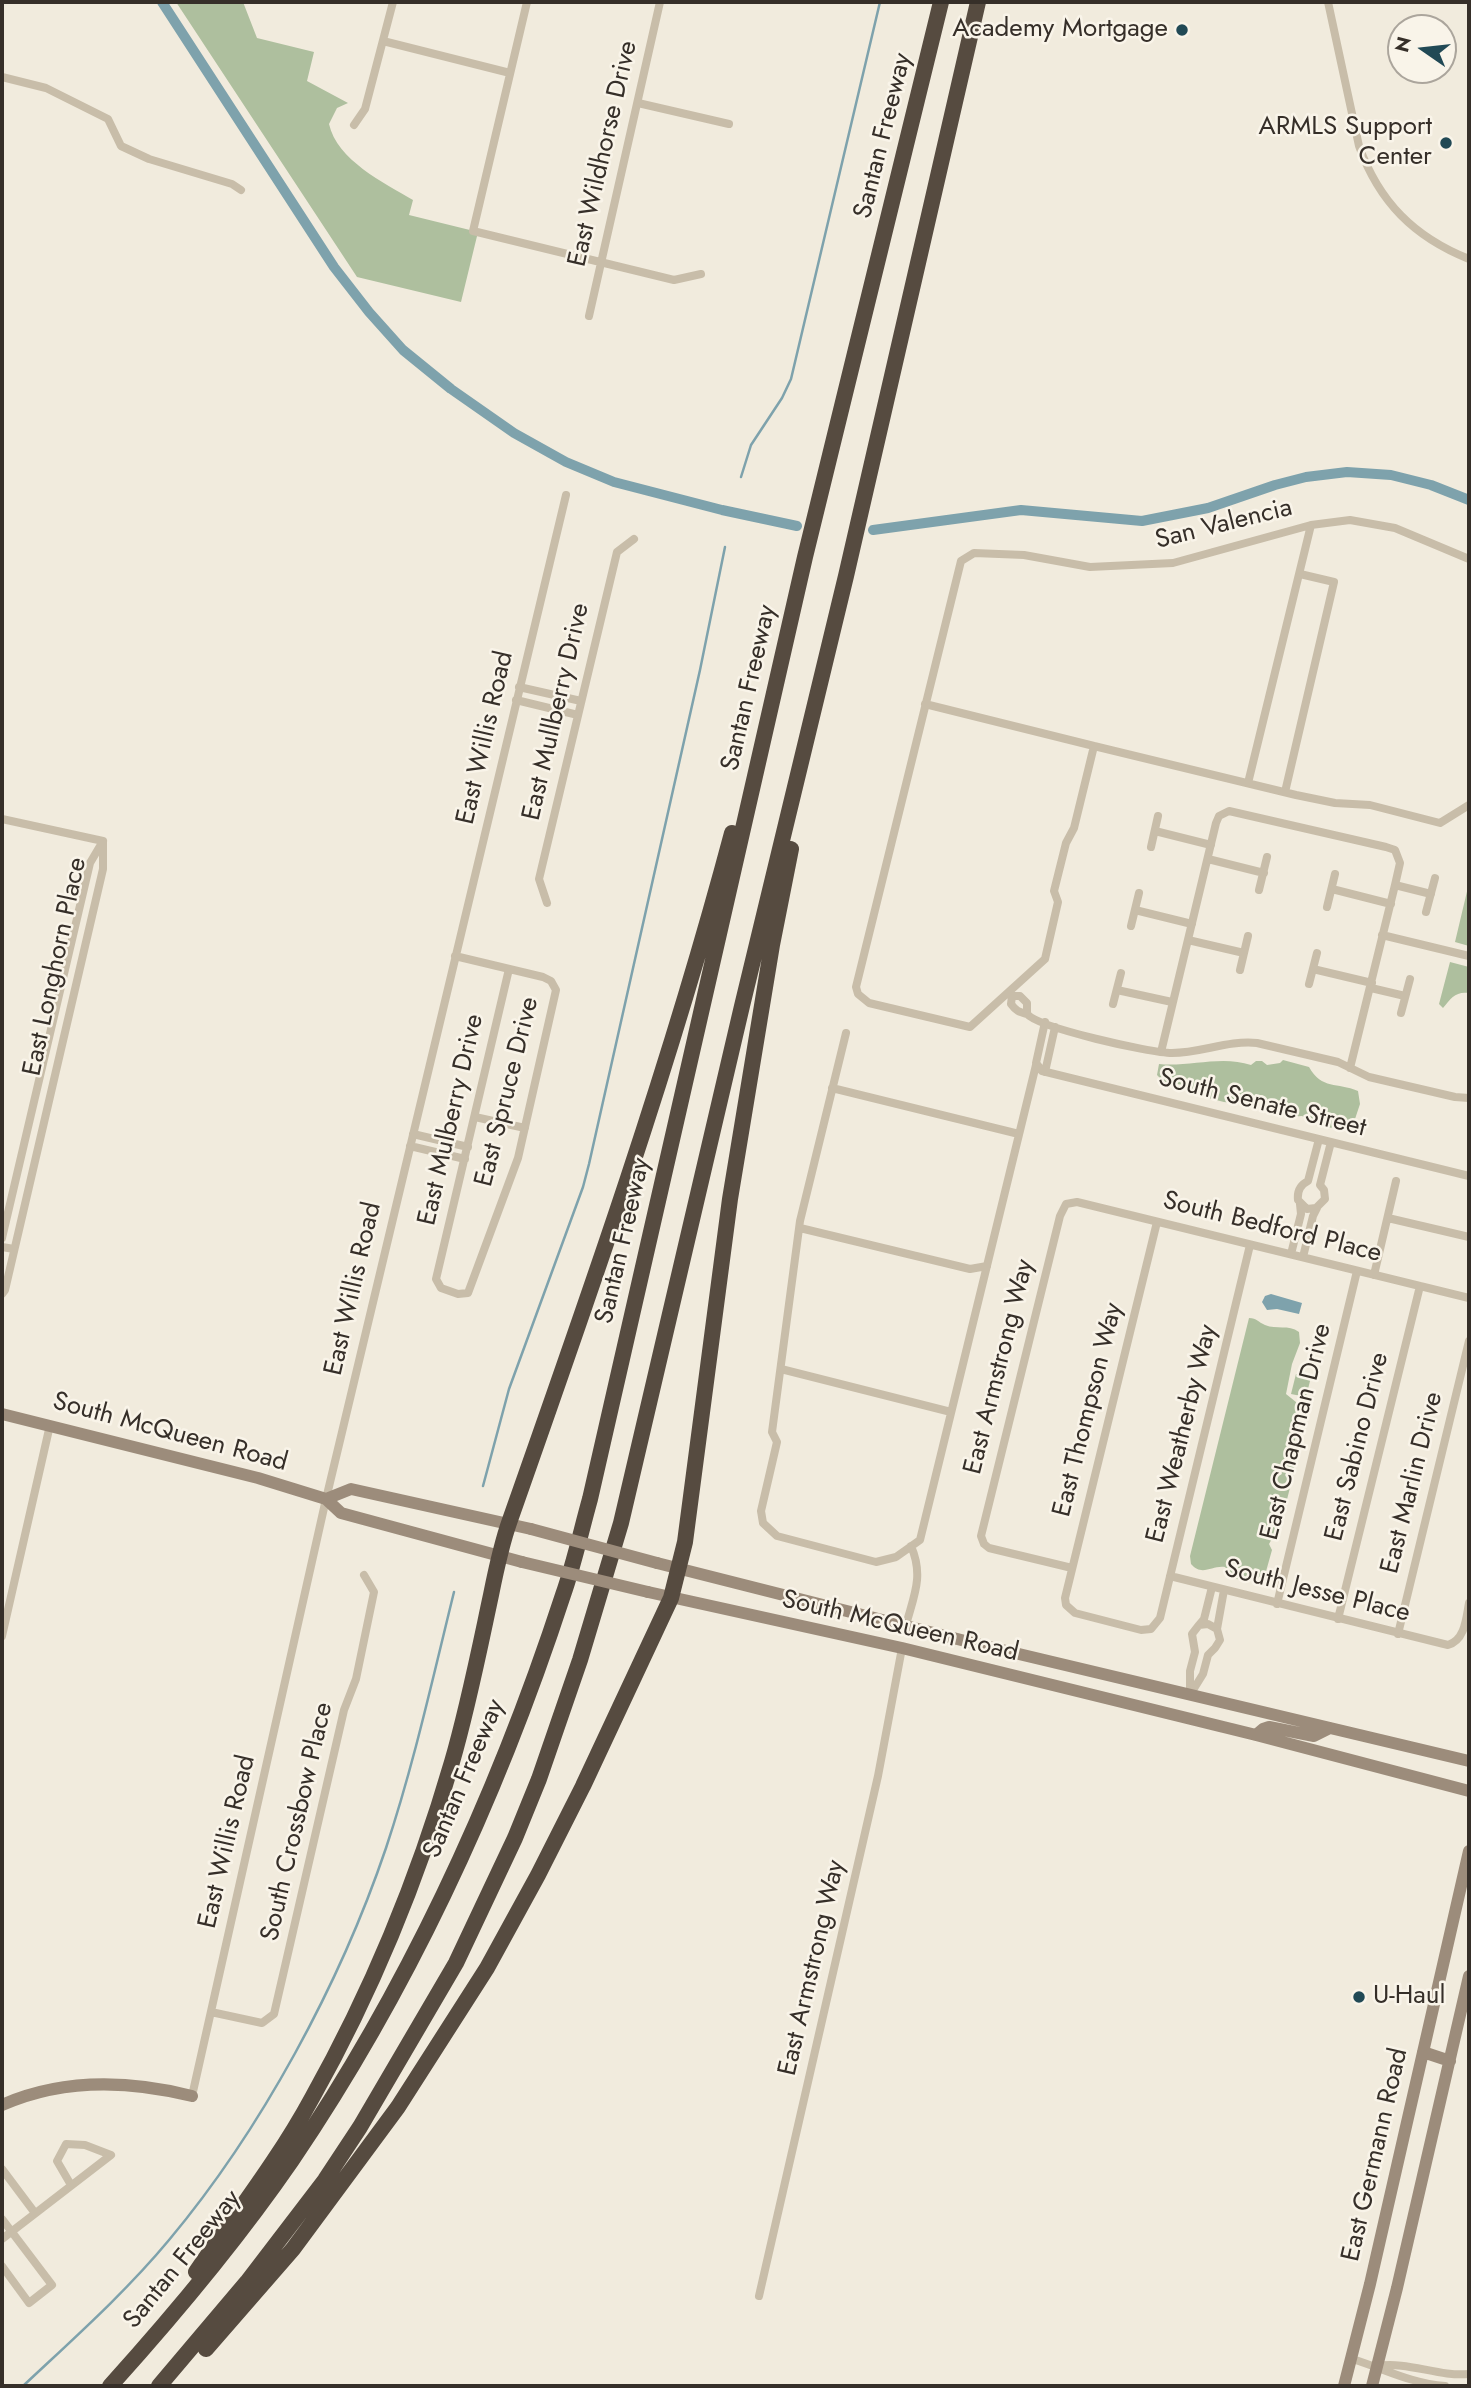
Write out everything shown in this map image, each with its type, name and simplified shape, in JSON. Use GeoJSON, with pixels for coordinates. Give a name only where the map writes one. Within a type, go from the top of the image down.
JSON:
{"type":"FeatureCollection","features":[{"type":"Feature","properties":{"kind":"highway"},"geometry":{"type":"LineString","coordinates":[[930,2],[930,50]]}},
{"type":"Feature","properties":{"kind":"highway","name":"Santan Freeway"},"geometry":{"type":"LineString","coordinates":[[110,2386],[221,2257],[292,2160],[381,2017],[428,1928],[491,1787],[564,1595],[590,1499],[805,557],[941,2]]}},
{"type":"Feature","properties":{"kind":"highway"},"geometry":{"type":"LineString","coordinates":[[159,2386],[247,2282],[326,2180],[456,1963],[500,1871],[539,1779],[580,1660],[621,1523],[846,576],[978,2]]}},
{"type":"Feature","properties":{"kind":"highway"},"geometry":{"type":"LineString","coordinates":[[956,94],[979,36],[988,2]]}},
{"type":"Feature","properties":{"kind":"highway"},"geometry":{"type":"LineString","coordinates":[[158,2333],[197,2269],[233,2220],[311,2101],[359,2009],[397,1923],[453,1760],[509,1523],[579,1324],[706,932],[805,557]]}},
{"type":"Feature","properties":{"kind":"highway"},"geometry":{"type":"LineString","coordinates":[[172,2386],[293,2249],[398,2107],[487,1968],[583,1786],[671,1598],[685,1542],[732,1186],[772,945],[804,791],[813,708]]}},
{"type":"Feature","properties":{"kind":"main road","name":"South McQueen Road"},"geometry":{"type":"LineString","coordinates":[[2,1414],[194,1461],[326,1499],[341,1513],[499,1557],[671,1598],[902,1648],[1256,1735],[1469,1791]]}},
{"type":"Feature","properties":{"kind":"main road","name":"South McQueen Road"},"geometry":{"type":"LineString","coordinates":[[326,1499],[351,1489],[509,1523],[906,1625],[1469,1761]]}},
{"type":"Feature","properties":{"kind":"main road"},"geometry":{"type":"LineString","coordinates":[[902,1648],[906,1625]]}},
{"type":"Feature","properties":{"kind":"main road"},"geometry":{"type":"LineString","coordinates":[[1184,1717],[1190,1695]]}},
{"type":"Feature","properties":{"kind":"main road"},"geometry":{"type":"LineString","coordinates":[[1256,1735],[1269,1727],[1314,1736],[1330,1728]]}},
{"type":"Feature","properties":{"kind":"main road","name":"East Germann Road"},"geometry":{"type":"LineString","coordinates":[[1344,2386],[1469,1851]]}},
{"type":"Feature","properties":{"kind":"main road","name":"East Germann Road"},"geometry":{"type":"LineString","coordinates":[[1372,2386],[1469,1976]]}},
{"type":"Feature","properties":{"kind":"main road"},"geometry":{"type":"LineString","coordinates":[[1423,2052],[1450,2061]]}},
{"type":"Feature","properties":{"kind":"main road"},"geometry":{"type":"LineString","coordinates":[[2,2105],[50,2088],[90,2084],[123,2083],[159,2087],[192,2096]]}},
{"type":"Feature","properties":{"kind":"street"},"geometry":{"type":"LineString","coordinates":[[354,125],[365,109],[393,2]]}},
{"type":"Feature","properties":{"kind":"street"},"geometry":{"type":"LineString","coordinates":[[527,2],[473,231],[674,280],[701,274]]}},
{"type":"Feature","properties":{"kind":"street","name":"East Wildhorse Drive"},"geometry":{"type":"LineString","coordinates":[[589,316],[660,2]]}},
{"type":"Feature","properties":{"kind":"street"},"geometry":{"type":"LineString","coordinates":[[1328,2],[1359,146],[1372,177],[1401,218],[1440,246],[1469,259]]}},
{"type":"Feature","properties":{"kind":"street"},"geometry":{"type":"LineString","coordinates":[[383,41],[510,73]]}},
{"type":"Feature","properties":{"kind":"street"},"geometry":{"type":"LineString","coordinates":[[2,77],[46,88],[108,119],[121,146],[149,159],[232,184],[241,190]]}},
{"type":"Feature","properties":{"kind":"street"},"geometry":{"type":"LineString","coordinates":[[638,103],[729,124]]}},
{"type":"Feature","properties":{"kind":"street","name":"East Willis Road"},"geometry":{"type":"LineString","coordinates":[[192,2096],[326,1499],[566,495]]}},
{"type":"Feature","properties":{"kind":"street","name":"San Valencia"},"geometry":{"type":"LineString","coordinates":[[1094,746],[1074,828],[1066,843],[1054,891],[1058,902],[1045,959],[1010,994],[970,1027],[869,1003],[858,994],[856,986],[961,561],[974,553],[1024,555],[1090,567],[1173,563],[1311,525],[1350,520],[1395,528],[1469,559]]}},
{"type":"Feature","properties":{"kind":"street","name":"San Valencia"},"geometry":{"type":"LineString","coordinates":[[1248,783],[1311,525]]}},
{"type":"Feature","properties":{"kind":"street","name":"East Mullberry Drive"},"geometry":{"type":"LineString","coordinates":[[547,902],[539,879],[581,701],[617,552],[634,539]]}},
{"type":"Feature","properties":{"kind":"street"},"geometry":{"type":"LineString","coordinates":[[1285,792],[1334,582],[1300,574]]}},
{"type":"Feature","properties":{"kind":"street"},"geometry":{"type":"LineString","coordinates":[[519,687],[581,701]]}},
{"type":"Feature","properties":{"kind":"street"},"geometry":{"type":"LineString","coordinates":[[552,708],[555,695]]}},
{"type":"Feature","properties":{"kind":"street"},"geometry":{"type":"LineString","coordinates":[[516,700],[578,715]]}},
{"type":"Feature","properties":{"kind":"street"},"geometry":{"type":"LineString","coordinates":[[925,704],[1285,792],[1335,803],[1370,806],[1440,823],[1469,805]]}},
{"type":"Feature","properties":{"kind":"street"},"geometry":{"type":"LineString","coordinates":[[1161,1052],[1219,816],[1224,812],[1236,811],[1395,850],[1399,863],[1395,885],[1350,1068]]}},
{"type":"Feature","properties":{"kind":"street"},"geometry":{"type":"LineString","coordinates":[[1151,847],[1158,817]]}},
{"type":"Feature","properties":{"kind":"street"},"geometry":{"type":"LineString","coordinates":[[2,819],[103,842]]}},
{"type":"Feature","properties":{"kind":"street"},"geometry":{"type":"LineString","coordinates":[[1155,831],[1211,845]]}},
{"type":"Feature","properties":{"kind":"street","name":"East Longhorn Place"},"geometry":{"type":"LineString","coordinates":[[2,1238],[90,863],[103,842]]}},
{"type":"Feature","properties":{"kind":"street","name":"East Longhorn Place"},"geometry":{"type":"LineString","coordinates":[[2,1294],[97,897],[103,869],[103,842]]}},
{"type":"Feature","properties":{"kind":"street"},"geometry":{"type":"LineString","coordinates":[[1259,890],[1267,856]]}},
{"type":"Feature","properties":{"kind":"street"},"geometry":{"type":"LineString","coordinates":[[1208,859],[1264,873]]}},
{"type":"Feature","properties":{"kind":"street"},"geometry":{"type":"LineString","coordinates":[[1327,907],[1335,874]]}},
{"type":"Feature","properties":{"kind":"street"},"geometry":{"type":"LineString","coordinates":[[1426,912],[1435,878]]}},
{"type":"Feature","properties":{"kind":"street"},"geometry":{"type":"LineString","coordinates":[[1395,885],[1431,894]]}},
{"type":"Feature","properties":{"kind":"street"},"geometry":{"type":"LineString","coordinates":[[1332,889],[1391,904]]}},
{"type":"Feature","properties":{"kind":"street"},"geometry":{"type":"LineString","coordinates":[[1131,926],[1139,893]]}},
{"type":"Feature","properties":{"kind":"street"},"geometry":{"type":"LineString","coordinates":[[82,895],[97,897]]}},
{"type":"Feature","properties":{"kind":"street"},"geometry":{"type":"LineString","coordinates":[[1135,910],[1192,924]]}},
{"type":"Feature","properties":{"kind":"street"},"geometry":{"type":"LineString","coordinates":[[1382,935],[1469,956]]}},
{"type":"Feature","properties":{"kind":"street"},"geometry":{"type":"LineString","coordinates":[[1240,970],[1248,936]]}},
{"type":"Feature","properties":{"kind":"street"},"geometry":{"type":"LineString","coordinates":[[1188,940],[1244,953]]}},
{"type":"Feature","properties":{"kind":"street"},"geometry":{"type":"LineString","coordinates":[[1309,984],[1317,953]]}},
{"type":"Feature","properties":{"kind":"street"},"geometry":{"type":"LineString","coordinates":[[456,956],[509,969]]}},
{"type":"Feature","properties":{"kind":"street"},"geometry":{"type":"LineString","coordinates":[[1313,968],[1405,996]]}},
{"type":"Feature","properties":{"kind":"street","name":"East Spruce Drive"},"geometry":{"type":"LineString","coordinates":[[436,1279],[441,1288],[458,1294],[468,1293],[518,1158],[556,990],[551,981],[509,969]]}},
{"type":"Feature","properties":{"kind":"street","name":"East Mulberry Drive"},"geometry":{"type":"LineString","coordinates":[[436,1279],[509,969]]}},
{"type":"Feature","properties":{"kind":"street"},"geometry":{"type":"LineString","coordinates":[[1113,1004],[1121,973]]}},
{"type":"Feature","properties":{"kind":"street"},"geometry":{"type":"LineString","coordinates":[[1401,1013],[1410,979]]}},
{"type":"Feature","properties":{"kind":"street"},"geometry":{"type":"LineString","coordinates":[[62,980],[77,983]]}},
{"type":"Feature","properties":{"kind":"street"},"geometry":{"type":"LineString","coordinates":[[1117,990],[1172,1002]]}},
{"type":"Feature","properties":{"kind":"street"},"geometry":{"type":"LineString","coordinates":[[1010,994],[1014,1009],[1027,1014],[1031,1019],[1161,1052],[1182,1052],[1244,1042],[1270,1045],[1327,1059],[1369,1077],[1469,1098]]}},
{"type":"Feature","properties":{"kind":"street"},"geometry":{"type":"LineString","coordinates":[[846,1033],[800,1228],[772,1432],[777,1442],[761,1511],[763,1523],[777,1536],[876,1562],[896,1558],[920,1540],[1045,1023]]}},
{"type":"Feature","properties":{"kind":"street"},"geometry":{"type":"LineString","coordinates":[[1045,1072],[1055,1027]]}},
{"type":"Feature","properties":{"kind":"street","name":"South Senate Street"},"geometry":{"type":"LineString","coordinates":[[1036,1065],[1045,1072],[1469,1176]]}},
{"type":"Feature","properties":{"kind":"street"},"geometry":{"type":"LineString","coordinates":[[41,1068],[56,1071]]}},
{"type":"Feature","properties":{"kind":"street"},"geometry":{"type":"LineString","coordinates":[[832,1088],[1019,1134]]}},
{"type":"Feature","properties":{"kind":"street"},"geometry":{"type":"LineString","coordinates":[[475,1117],[525,1128]]}},
{"type":"Feature","properties":{"kind":"street"},"geometry":{"type":"LineString","coordinates":[[413,1133],[468,1147]]}},
{"type":"Feature","properties":{"kind":"street"},"geometry":{"type":"LineString","coordinates":[[1291,1254],[1301,1214],[1298,1191],[1308,1181],[1319,1139]]}},
{"type":"Feature","properties":{"kind":"street"},"geometry":{"type":"LineString","coordinates":[[1303,1257],[1313,1216],[1325,1199],[1320,1185],[1331,1142]]}},
{"type":"Feature","properties":{"kind":"street"},"geometry":{"type":"LineString","coordinates":[[410,1146],[465,1159]]}},
{"type":"Feature","properties":{"kind":"street"},"geometry":{"type":"LineString","coordinates":[[20,1159],[35,1162]]}},
{"type":"Feature","properties":{"kind":"street"},"geometry":{"type":"LineString","coordinates":[[1374,1275],[1396,1181]]}},
{"type":"Feature","properties":{"kind":"street","name":"South Bedford Place"},"geometry":{"type":"LineString","coordinates":[[1066,1204],[1077,1202],[1469,1298]]}},
{"type":"Feature","properties":{"kind":"street","name":"East Armstrong Way"},"geometry":{"type":"LineString","coordinates":[[1066,1204],[1060,1216],[982,1529],[983,1542],[993,1549],[1072,1568]]}},
{"type":"Feature","properties":{"kind":"street"},"geometry":{"type":"LineString","coordinates":[[1300,1204],[1307,1209],[1317,1208]]}},
{"type":"Feature","properties":{"kind":"street"},"geometry":{"type":"LineString","coordinates":[[1388,1218],[1469,1237]]}},
{"type":"Feature","properties":{"kind":"street","name":"East Thompson Way"},"geometry":{"type":"LineString","coordinates":[[1151,1629],[1141,1630],[1078,1614],[1068,1608],[1065,1598],[1157,1222]]}},
{"type":"Feature","properties":{"kind":"street"},"geometry":{"type":"LineString","coordinates":[[800,1228],[970,1269],[987,1266]]}},
{"type":"Feature","properties":{"kind":"street","name":"East Weatherby Way"},"geometry":{"type":"LineString","coordinates":[[1151,1629],[1160,1618],[1250,1245]]}},
{"type":"Feature","properties":{"kind":"street"},"geometry":{"type":"LineString","coordinates":[[2,1247],[14,1249]]}},
{"type":"Feature","properties":{"kind":"street","name":"East Chapman Drive"},"geometry":{"type":"LineString","coordinates":[[1277,1604],[1357,1271]]}},
{"type":"Feature","properties":{"kind":"street","name":"East Sabino Drive"},"geometry":{"type":"LineString","coordinates":[[1338,1619],[1420,1286]]}},
{"type":"Feature","properties":{"kind":"street","name":"East Marlin Drive"},"geometry":{"type":"LineString","coordinates":[[1398,1634],[1469,1341]]}},
{"type":"Feature","properties":{"kind":"street"},"geometry":{"type":"LineString","coordinates":[[780,1370],[951,1412]]}},
{"type":"Feature","properties":{"kind":"street"},"geometry":{"type":"LineString","coordinates":[[2,1636],[50,1425]]}},
{"type":"Feature","properties":{"kind":"street"},"geometry":{"type":"LineString","coordinates":[[906,1625],[919,1576],[918,1562],[911,1546]]}},
{"type":"Feature","properties":{"kind":"street","name":"South Crossbow Place"},"geometry":{"type":"LineString","coordinates":[[211,2012],[262,2023],[274,2014],[344,1710],[356,1679],[374,1592],[364,1576]]}},
{"type":"Feature","properties":{"kind":"street","name":"South Jesse Place"},"geometry":{"type":"LineString","coordinates":[[1170,1576],[1441,1644],[1454,1644],[1460,1637],[1469,1603]]}},
{"type":"Feature","properties":{"kind":"street"},"geometry":{"type":"LineString","coordinates":[[1190,1695],[1190,1671],[1195,1652],[1192,1634],[1204,1619],[1212,1587]]}},
{"type":"Feature","properties":{"kind":"street"},"geometry":{"type":"LineString","coordinates":[[1190,1695],[1203,1674],[1208,1655],[1218,1644],[1217,1629],[1224,1590]]}},
{"type":"Feature","properties":{"kind":"street"},"geometry":{"type":"LineString","coordinates":[[1199,1625],[1208,1624],[1217,1629]]}},
{"type":"Feature","properties":{"kind":"street","name":"East Armstrong Way"},"geometry":{"type":"LineString","coordinates":[[759,2296],[878,1776],[902,1648]]}},
{"type":"Feature","properties":{"kind":"street"},"geometry":{"type":"LineString","coordinates":[[2,2239],[111,2155],[85,2145],[66,2144],[58,2161],[71,2185]]}},
{"type":"Feature","properties":{"kind":"street"},"geometry":{"type":"LineString","coordinates":[[2,2169],[35,2213]]}},
{"type":"Feature","properties":{"kind":"street"},"geometry":{"type":"LineString","coordinates":[[2,2220],[52,2286],[29,2303],[2,2266]]}},
{"type":"Feature","properties":{"kind":"street"},"geometry":{"type":"LineString","coordinates":[[1352,2359],[1377,2366],[1392,2375],[1446,2386]]}},
{"type":"Feature","properties":{"kind":"street"},"geometry":{"type":"LineString","coordinates":[[1377,2366],[1394,2364],[1448,2375],[1469,2374]]}},
{"type":"Feature","properties":{"kind":"green space"},"geometry":{"type":"Polygon","coordinates":[[[176,2],[243,2],[257,38],[314,52],[307,81],[348,103],[337,108],[329,124],[341,149],[363,169],[413,200],[409,215],[478,232],[461,302],[357,277],[176,2]]]}},
{"type":"Feature","properties":{"kind":"green space"},"geometry":{"type":"Polygon","coordinates":[[[1469,883],[1469,946],[1455,942],[1469,883]]]}},
{"type":"Feature","properties":{"kind":"green space"},"geometry":{"type":"Polygon","coordinates":[[[1450,962],[1469,967],[1469,993],[1457,994],[1443,1008],[1439,1004],[1450,962]]]}},
{"type":"Feature","properties":{"kind":"green space"},"geometry":{"type":"Polygon","coordinates":[[[1283,1060],[1309,1067],[1325,1082],[1358,1091],[1360,1104],[1353,1125],[1328,1128],[1302,1116],[1288,1117],[1270,1104],[1257,1101],[1240,1104],[1200,1096],[1195,1090],[1184,1085],[1164,1082],[1157,1075],[1159,1064],[1229,1061],[1251,1065],[1262,1061],[1267,1065],[1283,1060]]]}},
{"type":"Feature","properties":{"kind":"green space"},"geometry":{"type":"Polygon","coordinates":[[[1249,1318],[1269,1326],[1291,1328],[1299,1332],[1300,1343],[1292,1364],[1286,1394],[1301,1406],[1292,1451],[1294,1472],[1281,1523],[1269,1544],[1272,1550],[1265,1575],[1247,1582],[1234,1578],[1225,1567],[1199,1570],[1191,1564],[1190,1556],[1249,1318]]]}},
{"type":"Feature","properties":{"kind":"green space"},"geometry":{"type":"Polygon","coordinates":[[[1296,1374],[1311,1377],[1306,1397],[1291,1394],[1296,1374]]]}},
{"type":"Feature","properties":{"kind":"water"},"geometry":{"type":"Polygon","coordinates":[[[1271,1294],[1302,1303],[1299,1314],[1277,1309],[1267,1310],[1262,1302],[1265,1296],[1271,1294]]]}},
{"type":"Feature","properties":{"kind":"waterway"},"geometry":{"type":"LineString","coordinates":[[162,2],[334,267],[403,350],[451,389],[514,433],[566,462],[614,482],[797,526]]}},
{"type":"Feature","properties":{"kind":"waterway"},"geometry":{"type":"LineString","coordinates":[[741,477],[751,445],[782,398],[791,379],[880,2]]}},
{"type":"Feature","properties":{"kind":"waterway"},"geometry":{"type":"LineString","coordinates":[[873,530],[1021,510],[1142,521],[1208,508],[1306,477],[1347,472],[1391,475],[1431,485],[1469,500]]}},
{"type":"Feature","properties":{"kind":"waterway"},"geometry":{"type":"LineString","coordinates":[[483,1486],[509,1389],[589,1164],[725,547]]}},
{"type":"Feature","properties":{"kind":"waterway"},"geometry":{"type":"LineString","coordinates":[[23,2386],[117,2297],[169,2240],[235,2151],[295,2054],[346,1951],[386,1848],[414,1752],[454,1592]]}},
{"type":"Feature","properties":{"kind":"place","name":"Academy Mortgage"},"geometry":{"type":"Point","coordinates":[1182,30]}},
{"type":"Feature","properties":{"kind":"place","name":"ARMLS Support Center"},"geometry":{"type":"Point","coordinates":[1446,143]}},
{"type":"Feature","properties":{"kind":"place","name":"U-Haul"},"geometry":{"type":"Point","coordinates":[1359,1997]}}]}
